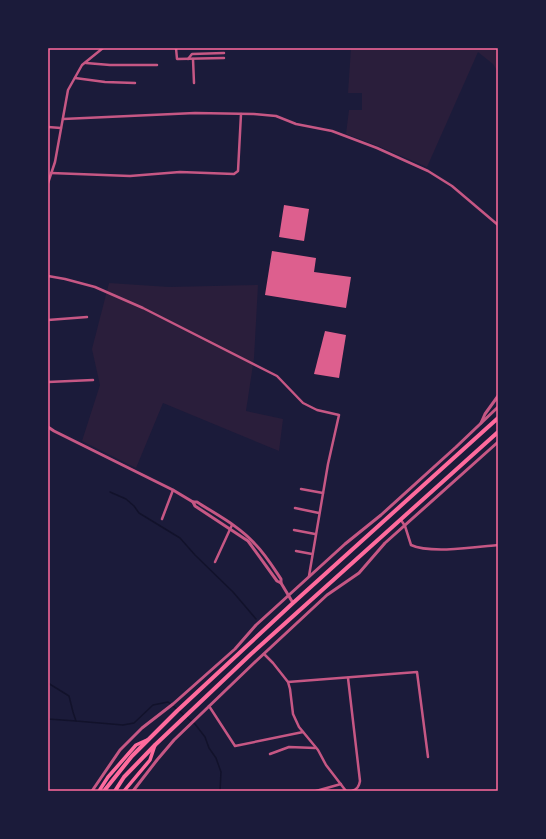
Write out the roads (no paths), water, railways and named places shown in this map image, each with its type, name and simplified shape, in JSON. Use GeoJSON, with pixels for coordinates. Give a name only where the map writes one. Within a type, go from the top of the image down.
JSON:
{"type":"FeatureCollection","features":[{"type":"Feature","properties":{"kind":"highway"},"geometry":{"type":"LineString","coordinates":[[104,791],[132,756],[177,711],[293,603],[498,418]]}},
{"type":"Feature","properties":{"kind":"highway"},"geometry":{"type":"LineString","coordinates":[[115,791],[124,777],[155,745],[251,654],[498,432]]}},
{"type":"Feature","properties":{"kind":"main road"},"geometry":{"type":"LineString","coordinates":[[99,791],[108,777],[136,745],[148,739]]}},
{"type":"Feature","properties":{"kind":"main road"},"geometry":{"type":"LineString","coordinates":[[124,791],[150,760],[155,745]]}},
{"type":"Feature","properties":{"kind":"street"},"geometry":{"type":"LineString","coordinates":[[48,183],[55,162],[68,90],[82,65],[103,48]]}},
{"type":"Feature","properties":{"kind":"street"},"geometry":{"type":"LineString","coordinates":[[176,48],[177,59],[224,58]]}},
{"type":"Feature","properties":{"kind":"street"},"geometry":{"type":"LineString","coordinates":[[188,59],[192,54],[224,53]]}},
{"type":"Feature","properties":{"kind":"street"},"geometry":{"type":"LineString","coordinates":[[193,59],[194,83]]}},
{"type":"Feature","properties":{"kind":"street"},"geometry":{"type":"LineString","coordinates":[[86,62],[110,65],[157,66]]}},
{"type":"Feature","properties":{"kind":"street"},"geometry":{"type":"LineString","coordinates":[[75,78],[105,82],[135,83]]}},
{"type":"Feature","properties":{"kind":"street"},"geometry":{"type":"LineString","coordinates":[[63,119],[195,113],[276,116],[296,124],[332,131],[377,148],[434,175],[452,186],[498,225]]}},
{"type":"Feature","properties":{"kind":"street"},"geometry":{"type":"LineString","coordinates":[[51,173],[130,176],[180,172],[234,174],[238,171],[241,114]]}},
{"type":"Feature","properties":{"kind":"street"},"geometry":{"type":"LineString","coordinates":[[48,127],[61,128]]}},
{"type":"Feature","properties":{"kind":"street"},"geometry":{"type":"LineString","coordinates":[[48,276],[65,278],[95,287],[143,308],[277,376],[303,403],[317,410],[339,415],[328,464],[309,576]]}},
{"type":"Feature","properties":{"kind":"street"},"geometry":{"type":"LineString","coordinates":[[48,320],[87,317]]}},
{"type":"Feature","properties":{"kind":"street"},"geometry":{"type":"LineString","coordinates":[[48,382],[93,380]]}},
{"type":"Feature","properties":{"kind":"street"},"geometry":{"type":"LineString","coordinates":[[481,423],[485,414],[498,396]]}},
{"type":"Feature","properties":{"kind":"street"},"geometry":{"type":"LineString","coordinates":[[92,791],[120,750],[142,728],[178,700],[235,649],[256,625],[309,576],[456,447],[498,407]]}},
{"type":"Feature","properties":{"kind":"street"},"geometry":{"type":"LineString","coordinates":[[48,427],[173,490],[193,502],[197,502],[249,537],[259,548],[281,579],[281,583],[293,603]]}},
{"type":"Feature","properties":{"kind":"street"},"geometry":{"type":"LineString","coordinates":[[133,791],[174,740],[195,719],[327,595],[359,573],[378,550],[498,442]]}},
{"type":"Feature","properties":{"kind":"street"},"geometry":{"type":"LineString","coordinates":[[301,489],[323,493]]}},
{"type":"Feature","properties":{"kind":"street"},"geometry":{"type":"LineString","coordinates":[[162,519],[173,490]]}},
{"type":"Feature","properties":{"kind":"street"},"geometry":{"type":"LineString","coordinates":[[193,502],[195,506],[251,544],[277,581],[281,583]]}},
{"type":"Feature","properties":{"kind":"street"},"geometry":{"type":"LineString","coordinates":[[295,508],[319,513]]}},
{"type":"Feature","properties":{"kind":"street"},"geometry":{"type":"LineString","coordinates":[[400,520],[405,526],[411,545],[415,547],[464,549],[498,545]]}},
{"type":"Feature","properties":{"kind":"street"},"geometry":{"type":"LineString","coordinates":[[215,562],[232,525]]}},
{"type":"Feature","properties":{"kind":"street"},"geometry":{"type":"LineString","coordinates":[[294,530],[315,534]]}},
{"type":"Feature","properties":{"kind":"street"},"geometry":{"type":"LineString","coordinates":[[296,551],[312,554]]}},
{"type":"Feature","properties":{"kind":"street"},"geometry":{"type":"LineString","coordinates":[[264,654],[288,682],[293,714],[303,732],[346,791]]}},
{"type":"Feature","properties":{"kind":"street"},"geometry":{"type":"LineString","coordinates":[[288,682],[418,672],[428,757]]}},
{"type":"Feature","properties":{"kind":"street"},"geometry":{"type":"LineString","coordinates":[[348,678],[360,781],[360,786],[352,791]]}},
{"type":"Feature","properties":{"kind":"street"},"geometry":{"type":"LineString","coordinates":[[209,706],[235,746],[303,732]]}},
{"type":"Feature","properties":{"kind":"street"},"geometry":{"type":"LineString","coordinates":[[270,754],[289,747],[316,748]]}},
{"type":"Feature","properties":{"kind":"street"},"geometry":{"type":"LineString","coordinates":[[316,791],[341,784]]}},
{"type":"Feature","properties":{"kind":"waterway"},"geometry":{"type":"LineString","coordinates":[[110,492],[126,499],[139,513],[180,538],[195,555],[233,592],[256,619]]}},
{"type":"Feature","properties":{"kind":"waterway"},"geometry":{"type":"LineString","coordinates":[[48,683],[69,696],[76,721],[123,725],[134,723],[153,705],[168,702],[195,724],[205,737],[209,748],[216,758],[221,772],[220,791]]}},
{"type":"Feature","properties":{"kind":"waterway"},"geometry":{"type":"LineString","coordinates":[[48,719],[76,721]]}}]}
